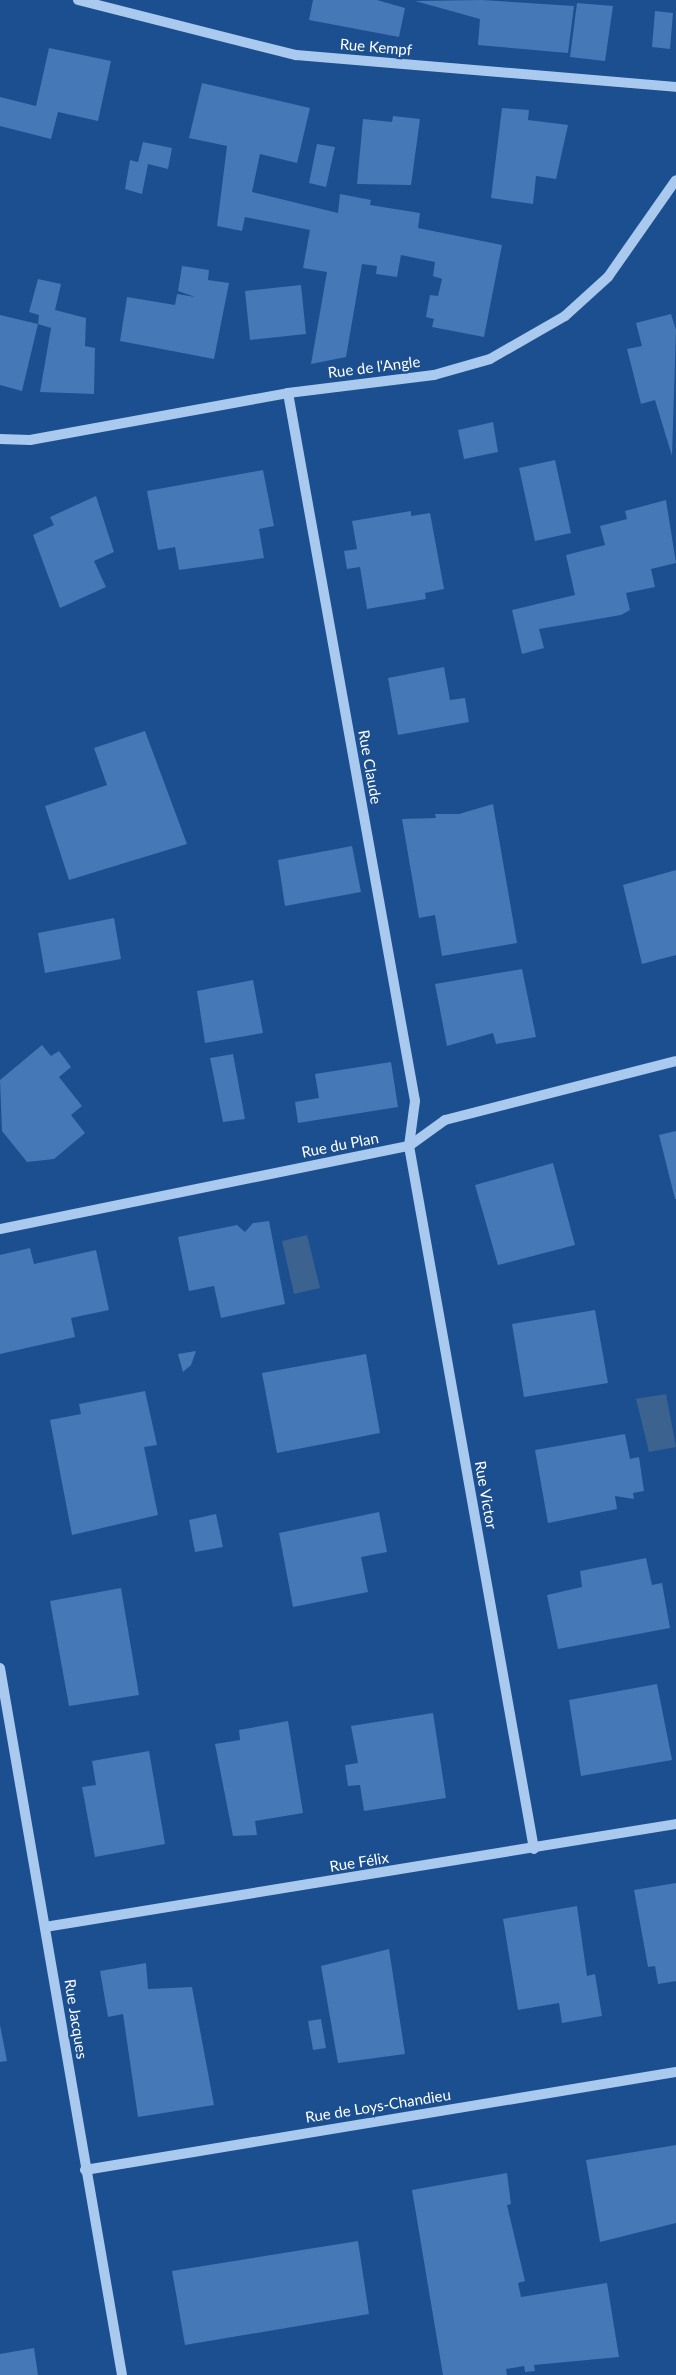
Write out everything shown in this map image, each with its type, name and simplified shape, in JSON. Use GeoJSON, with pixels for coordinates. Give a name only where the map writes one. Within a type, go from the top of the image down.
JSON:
{"type":"FeatureCollection","features":[{"type":"Feature","properties":{"kind":"street","name":"Rue Kempf"},"geometry":{"type":"LineString","coordinates":[[78,0],[296,55],[676,87]]}},
{"type":"Feature","properties":{"kind":"street","name":"Rue de l'Angle"},"geometry":{"type":"LineString","coordinates":[[0,440],[30,440],[288,393],[434,375],[490,359],[535,337],[608,277],[676,180]]}},
{"type":"Feature","properties":{"kind":"street","name":"Rue Claude"},"geometry":{"type":"LineString","coordinates":[[288,393],[415,1101],[409,1146]]}},
{"type":"Feature","properties":{"kind":"street","name":"Rue du Plan"},"geometry":{"type":"LineString","coordinates":[[0,1229],[409,1146],[445,1120],[676,1061]]}},
{"type":"Feature","properties":{"kind":"street","name":"Rue Victor"},"geometry":{"type":"LineString","coordinates":[[409,1146],[534,1850]]}},
{"type":"Feature","properties":{"kind":"street","name":"Rue Jacques"},"geometry":{"type":"LineString","coordinates":[[0,1668],[122,2375]]}},
{"type":"Feature","properties":{"kind":"street","name":"Rue Félix"},"geometry":{"type":"LineString","coordinates":[[45,1927],[534,1850],[676,1824]]}},
{"type":"Feature","properties":{"kind":"street","name":"Rue de Loys-Chandieu"},"geometry":{"type":"LineString","coordinates":[[85,2170],[676,2073]]}},
{"type":"Feature","properties":{"kind":"water"},"geometry":{"type":"Polygon","coordinates":[[[307,1235],[320,1288],[294,1294],[282,1241],[307,1235]]]}},
{"type":"Feature","properties":{"kind":"water"},"geometry":{"type":"Polygon","coordinates":[[[666,1394],[676,1447],[649,1452],[636,1399],[666,1394]]]}},
{"type":"Feature","properties":{"kind":"building"},"geometry":{"type":"Polygon","coordinates":[[[313,0],[377,0],[405,8],[399,37],[309,20],[313,0]]]}},
{"type":"Feature","properties":{"kind":"building"},"geometry":{"type":"Polygon","coordinates":[[[482,0],[574,6],[568,53],[478,45],[480,19],[415,1],[482,0]]]}},
{"type":"Feature","properties":{"kind":"building"},"geometry":{"type":"Polygon","coordinates":[[[577,3],[613,6],[605,61],[570,57],[577,3]]]}},
{"type":"Feature","properties":{"kind":"building"},"geometry":{"type":"Polygon","coordinates":[[[655,11],[673,13],[670,49],[652,47],[655,11]]]}},
{"type":"Feature","properties":{"kind":"building"},"geometry":{"type":"Polygon","coordinates":[[[49,48],[111,61],[98,121],[58,112],[51,139],[0,126],[0,97],[36,106],[49,48]]]}},
{"type":"Feature","properties":{"kind":"building"},"geometry":{"type":"Polygon","coordinates":[[[202,83],[310,108],[297,163],[260,154],[252,192],[338,213],[340,194],[371,200],[370,205],[420,213],[418,228],[502,245],[484,337],[432,327],[434,319],[426,317],[430,295],[438,296],[442,279],[433,276],[435,262],[401,255],[397,277],[376,274],[377,266],[362,264],[346,357],[311,364],[327,272],[303,268],[310,230],[245,217],[242,231],[217,226],[227,146],[189,138],[202,83]]]}},
{"type":"Feature","properties":{"kind":"building"},"geometry":{"type":"Polygon","coordinates":[[[502,108],[529,110],[528,120],[568,125],[556,179],[536,176],[533,204],[491,198],[502,108]]]}},
{"type":"Feature","properties":{"kind":"building"},"geometry":{"type":"Polygon","coordinates":[[[393,116],[420,119],[411,185],[357,184],[363,119],[392,122],[393,116]]]}},
{"type":"Feature","properties":{"kind":"building"},"geometry":{"type":"Polygon","coordinates":[[[143,142],[172,148],[168,169],[148,164],[142,194],[125,189],[130,160],[138,162],[143,142]]]}},
{"type":"Feature","properties":{"kind":"building"},"geometry":{"type":"Polygon","coordinates":[[[317,144],[335,147],[326,187],[309,183],[317,144]]]}},
{"type":"Feature","properties":{"kind":"building"},"geometry":{"type":"Polygon","coordinates":[[[182,266],[209,270],[208,280],[229,283],[214,359],[120,341],[127,297],[175,305],[177,294],[195,297],[178,291],[182,266]]]}},
{"type":"Feature","properties":{"kind":"building"},"geometry":{"type":"Polygon","coordinates":[[[38,279],[61,284],[55,310],[86,318],[85,346],[95,348],[94,394],[40,392],[51,328],[38,324],[39,315],[29,312],[38,279]]]}},
{"type":"Feature","properties":{"kind":"building"},"geometry":{"type":"Polygon","coordinates":[[[301,285],[306,334],[250,340],[245,291],[301,285]]]}},
{"type":"Feature","properties":{"kind":"building"},"geometry":{"type":"Polygon","coordinates":[[[671,314],[676,330],[672,456],[655,400],[641,404],[627,349],[642,346],[636,323],[671,314]]]}},
{"type":"Feature","properties":{"kind":"building"},"geometry":{"type":"Polygon","coordinates":[[[0,315],[38,324],[22,391],[0,385],[0,315]]]}},
{"type":"Feature","properties":{"kind":"building"},"geometry":{"type":"Polygon","coordinates":[[[493,422],[498,452],[464,459],[458,430],[493,422]]]}},
{"type":"Feature","properties":{"kind":"building"},"geometry":{"type":"Polygon","coordinates":[[[555,460],[571,533],[535,541],[519,468],[555,460]]]}},
{"type":"Feature","properties":{"kind":"building"},"geometry":{"type":"Polygon","coordinates":[[[263,470],[274,526],[259,529],[264,558],[179,570],[175,547],[158,550],[147,491],[263,470]]]}},
{"type":"Feature","properties":{"kind":"building"},"geometry":{"type":"Polygon","coordinates":[[[96,496],[114,552],[94,561],[106,587],[60,608],[33,535],[54,525],[50,517],[96,496]]]}},
{"type":"Feature","properties":{"kind":"building"},"geometry":{"type":"Polygon","coordinates":[[[666,500],[676,563],[651,569],[655,587],[626,593],[630,610],[621,615],[539,629],[544,648],[522,654],[512,610],[575,595],[566,555],[605,545],[600,526],[627,519],[625,511],[666,500]]]}},
{"type":"Feature","properties":{"kind":"building"},"geometry":{"type":"Polygon","coordinates":[[[411,511],[411,516],[430,513],[444,589],[425,593],[426,599],[367,609],[360,567],[347,569],[344,551],[357,549],[352,521],[411,511]]]}},
{"type":"Feature","properties":{"kind":"building"},"geometry":{"type":"Polygon","coordinates":[[[444,667],[450,700],[465,698],[469,722],[398,735],[388,678],[444,667]]]}},
{"type":"Feature","properties":{"kind":"building"},"geometry":{"type":"Polygon","coordinates":[[[145,731],[187,844],[69,880],[45,806],[107,785],[94,748],[145,731]]]}},
{"type":"Feature","properties":{"kind":"building"},"geometry":{"type":"Polygon","coordinates":[[[493,804],[517,943],[442,956],[435,915],[419,918],[402,819],[436,818],[435,814],[459,814],[493,804]]]}},
{"type":"Feature","properties":{"kind":"building"},"geometry":{"type":"Polygon","coordinates":[[[352,846],[361,892],[285,906],[278,860],[352,846]]]}},
{"type":"Feature","properties":{"kind":"building"},"geometry":{"type":"Polygon","coordinates":[[[676,870],[676,955],[642,964],[623,885],[676,870]]]}},
{"type":"Feature","properties":{"kind":"building"},"geometry":{"type":"Polygon","coordinates":[[[114,918],[121,959],[45,973],[38,933],[114,918]]]}},
{"type":"Feature","properties":{"kind":"building"},"geometry":{"type":"Polygon","coordinates":[[[522,969],[536,1037],[496,1044],[493,1033],[447,1046],[435,984],[522,969]]]}},
{"type":"Feature","properties":{"kind":"building"},"geometry":{"type":"Polygon","coordinates":[[[253,980],[263,1033],[205,1043],[197,991],[253,980]]]}},
{"type":"Feature","properties":{"kind":"building"},"geometry":{"type":"Polygon","coordinates":[[[42,1045],[51,1056],[59,1051],[71,1067],[59,1077],[82,1106],[71,1115],[85,1133],[54,1159],[27,1162],[2,1131],[0,1080],[42,1045]]]}},
{"type":"Feature","properties":{"kind":"building"},"geometry":{"type":"Polygon","coordinates":[[[233,1054],[245,1119],[223,1122],[210,1058],[233,1054]]]}},
{"type":"Feature","properties":{"kind":"building"},"geometry":{"type":"Polygon","coordinates":[[[391,1062],[398,1107],[298,1123],[295,1102],[319,1098],[315,1074],[391,1062]]]}},
{"type":"Feature","properties":{"kind":"building"},"geometry":{"type":"Polygon","coordinates":[[[676,1131],[676,1199],[675,1199],[659,1135],[676,1131]]]}},
{"type":"Feature","properties":{"kind":"building"},"geometry":{"type":"Polygon","coordinates":[[[553,1163],[575,1245],[498,1265],[475,1185],[553,1163]]]}},
{"type":"Feature","properties":{"kind":"building"},"geometry":{"type":"Polygon","coordinates":[[[269,1221],[285,1304],[221,1318],[214,1286],[189,1291],[178,1237],[237,1225],[245,1232],[253,1223],[269,1221]]]}},
{"type":"Feature","properties":{"kind":"building"},"geometry":{"type":"Polygon","coordinates":[[[30,1248],[34,1264],[96,1250],[109,1310],[71,1318],[75,1337],[0,1354],[0,1255],[30,1248]]]}},
{"type":"Feature","properties":{"kind":"building"},"geometry":{"type":"Polygon","coordinates":[[[595,1310],[608,1383],[524,1397],[512,1324],[595,1310]]]}},
{"type":"Feature","properties":{"kind":"building"},"geometry":{"type":"Polygon","coordinates":[[[196,1351],[191,1365],[183,1372],[178,1354],[196,1351]]]}},
{"type":"Feature","properties":{"kind":"building"},"geometry":{"type":"Polygon","coordinates":[[[366,1354],[380,1433],[277,1453],[262,1373],[366,1354]]]}},
{"type":"Feature","properties":{"kind":"building"},"geometry":{"type":"Polygon","coordinates":[[[145,1391],[157,1445],[144,1447],[158,1515],[72,1535],[50,1420],[81,1414],[79,1404],[145,1391]]]}},
{"type":"Feature","properties":{"kind":"building"},"geometry":{"type":"Polygon","coordinates":[[[625,1434],[630,1459],[639,1457],[644,1491],[633,1493],[634,1499],[615,1496],[617,1509],[548,1523],[535,1450],[625,1434]]]}},
{"type":"Feature","properties":{"kind":"building"},"geometry":{"type":"Polygon","coordinates":[[[379,1512],[387,1552],[361,1557],[368,1592],[293,1607],[279,1533],[379,1512]]]}},
{"type":"Feature","properties":{"kind":"building"},"geometry":{"type":"Polygon","coordinates":[[[216,1514],[223,1547],[195,1552],[189,1520],[216,1514]]]}},
{"type":"Feature","properties":{"kind":"building"},"geometry":{"type":"Polygon","coordinates":[[[646,1558],[652,1585],[662,1583],[670,1628],[558,1649],[547,1595],[582,1587],[580,1571],[646,1558]]]}},
{"type":"Feature","properties":{"kind":"building"},"geometry":{"type":"Polygon","coordinates":[[[121,1588],[139,1695],[69,1706],[50,1601],[121,1588]]]}},
{"type":"Feature","properties":{"kind":"building"},"geometry":{"type":"Polygon","coordinates":[[[657,1684],[672,1760],[581,1776],[569,1700],[657,1684]]]}},
{"type":"Feature","properties":{"kind":"building"},"geometry":{"type":"Polygon","coordinates":[[[433,1713],[446,1798],[364,1811],[360,1785],[348,1786],[345,1765],[358,1763],[351,1726],[433,1713]]]}},
{"type":"Feature","properties":{"kind":"building"},"geometry":{"type":"Polygon","coordinates":[[[288,1721],[303,1813],[255,1821],[257,1835],[233,1836],[215,1744],[240,1740],[239,1730],[288,1721]]]}},
{"type":"Feature","properties":{"kind":"building"},"geometry":{"type":"Polygon","coordinates":[[[149,1751],[165,1844],[95,1857],[82,1787],[96,1785],[92,1761],[149,1751]]]}},
{"type":"Feature","properties":{"kind":"building"},"geometry":{"type":"Polygon","coordinates":[[[676,1883],[676,1981],[658,1984],[655,1966],[648,1967],[634,1890],[676,1883]]]}},
{"type":"Feature","properties":{"kind":"building"},"geometry":{"type":"Polygon","coordinates":[[[577,1906],[587,1976],[595,1974],[602,2016],[562,2023],[559,2003],[518,2010],[503,1919],[577,1906]]]}},
{"type":"Feature","properties":{"kind":"building"},"geometry":{"type":"Polygon","coordinates":[[[389,1949],[405,2054],[338,2063],[321,1966],[389,1949]]]}},
{"type":"Feature","properties":{"kind":"building"},"geometry":{"type":"Polygon","coordinates":[[[146,1963],[148,1989],[192,1987],[214,2105],[138,2117],[123,2014],[108,2017],[100,1971],[146,1963]]]}},
{"type":"Feature","properties":{"kind":"building"},"geometry":{"type":"Polygon","coordinates":[[[321,2019],[326,2048],[313,2050],[308,2021],[321,2019]]]}},
{"type":"Feature","properties":{"kind":"building"},"geometry":{"type":"Polygon","coordinates":[[[0,2025],[7,2061],[0,2062],[0,2025]]]}},
{"type":"Feature","properties":{"kind":"building"},"geometry":{"type":"Polygon","coordinates":[[[676,2145],[676,2223],[600,2242],[586,2160],[676,2145]]]}},
{"type":"Feature","properties":{"kind":"building"},"geometry":{"type":"Polygon","coordinates":[[[507,2173],[511,2204],[507,2205],[525,2281],[518,2283],[521,2297],[607,2283],[619,2357],[534,2365],[535,2371],[525,2372],[524,2366],[506,2369],[507,2375],[443,2375],[412,2190],[507,2173]]]}},
{"type":"Feature","properties":{"kind":"building"},"geometry":{"type":"Polygon","coordinates":[[[358,2241],[369,2314],[185,2345],[172,2271],[358,2241]]]}},
{"type":"Feature","properties":{"kind":"building"},"geometry":{"type":"Polygon","coordinates":[[[34,2348],[38,2375],[0,2375],[0,2354],[34,2348]]]}}]}
